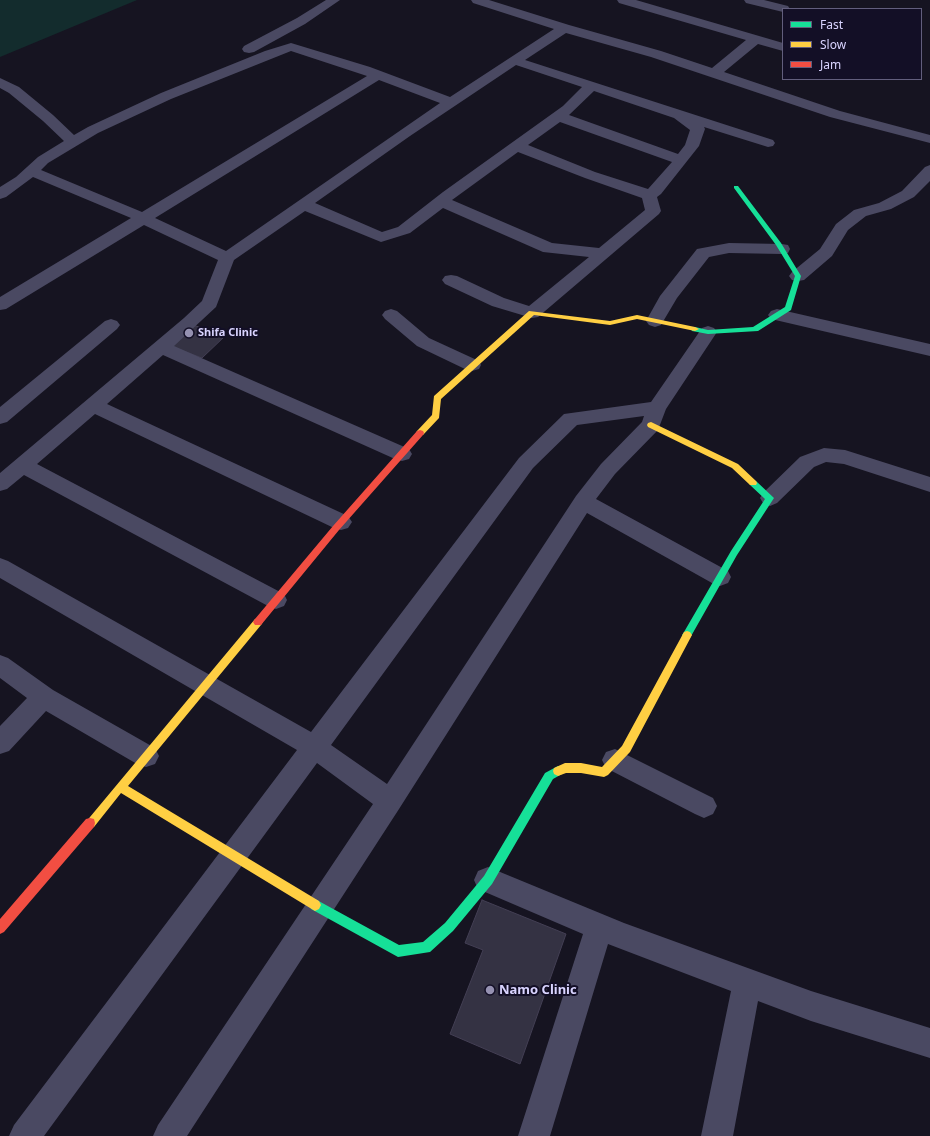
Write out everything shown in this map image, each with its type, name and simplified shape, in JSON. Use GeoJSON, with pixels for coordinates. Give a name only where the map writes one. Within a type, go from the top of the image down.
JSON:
{"type":"FeatureCollection","features":[{"type":"Feature","properties":{"kind":"street"},"geometry":{"type":"LineString","coordinates":[[235,68],[228,60],[282,32],[334,0]]}},
{"type":"Feature","properties":{"kind":"street"},"geometry":{"type":"LineString","coordinates":[[478,0],[564,28],[656,54],[835,114],[930,139]]}},
{"type":"Feature","properties":{"kind":"street"},"geometry":{"type":"LineString","coordinates":[[504,8],[518,0]]}},
{"type":"Feature","properties":{"kind":"street"},"geometry":{"type":"LineString","coordinates":[[623,0],[782,47]]}},
{"type":"Feature","properties":{"kind":"street"},"geometry":{"type":"LineString","coordinates":[[750,0],[782,8]]}},
{"type":"Feature","properties":{"kind":"street"},"geometry":{"type":"LineString","coordinates":[[664,12],[674,4]]}},
{"type":"Feature","properties":{"kind":"street"},"geometry":{"type":"LineString","coordinates":[[0,484],[94,405],[210,303],[227,258],[303,204],[564,28]]}},
{"type":"Feature","properties":{"kind":"street"},"geometry":{"type":"LineString","coordinates":[[715,73],[756,39]]}},
{"type":"Feature","properties":{"kind":"street"},"geometry":{"type":"LineString","coordinates":[[0,194],[43,160],[93,130],[166,96],[291,47],[378,75],[452,103]]}},
{"type":"Feature","properties":{"kind":"street"},"geometry":{"type":"LineString","coordinates":[[516,60],[678,115],[768,143]]}},
{"type":"Feature","properties":{"kind":"street"},"geometry":{"type":"LineString","coordinates":[[0,305],[378,75]]}},
{"type":"Feature","properties":{"kind":"street"},"geometry":{"type":"LineString","coordinates":[[0,82],[14,90],[48,118],[73,142]]}},
{"type":"Feature","properties":{"kind":"street"},"geometry":{"type":"LineString","coordinates":[[303,204],[381,237],[404,230],[568,109],[592,86]]}},
{"type":"Feature","properties":{"kind":"street"},"geometry":{"type":"LineString","coordinates":[[517,146],[590,175],[649,195],[656,191],[692,146],[698,129],[678,115]]}},
{"type":"Feature","properties":{"kind":"street"},"geometry":{"type":"LineString","coordinates":[[558,116],[681,160]]}},
{"type":"Feature","properties":{"kind":"street"},"geometry":{"type":"LineString","coordinates":[[451,280],[498,302],[532,314],[610,323],[637,317],[708,332],[755,329],[788,308],[798,276],[826,252],[842,227],[860,213],[885,206],[908,194],[930,170]]}},
{"type":"Feature","properties":{"kind":"street"},"geometry":{"type":"LineString","coordinates":[[31,171],[142,218],[227,258]]}},
{"type":"Feature","properties":{"kind":"street"},"geometry":{"type":"LineString","coordinates":[[736,187],[782,249],[798,276]]}},
{"type":"Feature","properties":{"kind":"street"},"geometry":{"type":"LineString","coordinates":[[0,928],[120,788],[341,522],[436,416],[437,398],[472,365],[653,211],[649,195]]}},
{"type":"Feature","properties":{"kind":"street"},"geometry":{"type":"LineString","coordinates":[[442,201],[549,248],[603,253]]}},
{"type":"Feature","properties":{"kind":"street"},"geometry":{"type":"LineString","coordinates":[[655,321],[669,296],[704,253],[729,248],[782,249]]}},
{"type":"Feature","properties":{"kind":"street"},"geometry":{"type":"LineString","coordinates":[[391,315],[423,342],[472,365]]}},
{"type":"Feature","properties":{"kind":"street"},"geometry":{"type":"LineString","coordinates":[[777,315],[930,350]]}},
{"type":"Feature","properties":{"kind":"street"},"geometry":{"type":"LineString","coordinates":[[0,417],[111,325]]}},
{"type":"Feature","properties":{"kind":"street"},"geometry":{"type":"LineString","coordinates":[[169,1136],[390,801],[583,501],[608,469],[654,417],[708,332]]}},
{"type":"Feature","properties":{"kind":"street"},"geometry":{"type":"LineString","coordinates":[[161,347],[402,454]]}},
{"type":"Feature","properties":{"kind":"street"},"geometry":{"type":"LineString","coordinates":[[94,405],[341,522]]}},
{"type":"Feature","properties":{"kind":"street"},"geometry":{"type":"LineString","coordinates":[[24,1136],[232,855],[526,463],[571,419],[654,417],[735,466],[770,498]]}},
{"type":"Feature","properties":{"kind":"street"},"geometry":{"type":"LineString","coordinates":[[120,788],[320,908],[398,951],[426,948],[449,927],[488,880],[549,776],[565,768],[581,768],[604,772],[626,749],[677,651],[720,577],[770,498],[807,462],[824,455],[845,457],[930,485]]}},
{"type":"Feature","properties":{"kind":"street"},"geometry":{"type":"LineString","coordinates":[[23,465],[276,600]]}},
{"type":"Feature","properties":{"kind":"street"},"geometry":{"type":"LineString","coordinates":[[583,501],[720,577]]}},
{"type":"Feature","properties":{"kind":"street"},"geometry":{"type":"LineString","coordinates":[[0,567],[314,747],[390,801]]}},
{"type":"Feature","properties":{"kind":"street"},"geometry":{"type":"LineString","coordinates":[[0,665],[44,697],[146,756]]}},
{"type":"Feature","properties":{"kind":"street"},"geometry":{"type":"LineString","coordinates":[[0,743],[44,697]]}},
{"type":"Feature","properties":{"kind":"street"},"geometry":{"type":"LineString","coordinates":[[615,760],[704,806]]}},
{"type":"Feature","properties":{"kind":"street"},"geometry":{"type":"LineString","coordinates":[[488,880],[624,937],[810,1006],[930,1043]]}},
{"type":"Feature","properties":{"kind":"street"},"geometry":{"type":"LineString","coordinates":[[534,1136],[599,926]]}},
{"type":"Feature","properties":{"kind":"street"},"geometry":{"type":"LineString","coordinates":[[717,1136],[747,982]]}},
{"type":"Feature","properties":{"kind":"green space"},"geometry":{"type":"Polygon","coordinates":[[[0,0],[137,0],[0,57],[0,0]]]}},
{"type":"Feature","properties":{"kind":"building"},"geometry":{"type":"Polygon","coordinates":[[[193,325],[225,336],[202,358],[170,346],[193,325]]]}},
{"type":"Feature","properties":{"kind":"building"},"geometry":{"type":"Polygon","coordinates":[[[482,900],[566,934],[520,1064],[450,1034],[483,950],[465,943],[482,900]]]}},
{"type":"Feature","properties":{"kind":"traffic: fast"},"geometry":{"type":"LineString","coordinates":[[695,329],[708,332],[755,329],[788,308],[798,276],[779,244],[736,187]]}},
{"type":"Feature","properties":{"kind":"traffic: fast"},"geometry":{"type":"LineString","coordinates":[[687,635],[734,553],[770,498],[753,483]]}},
{"type":"Feature","properties":{"kind":"traffic: fast"},"geometry":{"type":"LineString","coordinates":[[315,905],[398,951],[426,948],[449,927],[488,880],[549,776],[558,771]]}},
{"type":"Feature","properties":{"kind":"traffic: slow"},"geometry":{"type":"LineString","coordinates":[[420,433],[436,416],[437,398],[532,313],[610,323],[637,317],[695,329]]}},
{"type":"Feature","properties":{"kind":"traffic: slow"},"geometry":{"type":"LineString","coordinates":[[651,425],[735,466],[753,483]]}},
{"type":"Feature","properties":{"kind":"traffic: slow"},"geometry":{"type":"LineString","coordinates":[[90,823],[258,622]]}},
{"type":"Feature","properties":{"kind":"traffic: slow"},"geometry":{"type":"LineString","coordinates":[[558,771],[565,768],[581,768],[604,772],[626,749],[687,635]]}},
{"type":"Feature","properties":{"kind":"traffic: slow"},"geometry":{"type":"LineString","coordinates":[[120,787],[315,905]]}},
{"type":"Feature","properties":{"kind":"traffic: jam"},"geometry":{"type":"LineString","coordinates":[[258,622],[336,528],[420,433]]}},
{"type":"Feature","properties":{"kind":"traffic: jam"},"geometry":{"type":"LineString","coordinates":[[0,928],[90,823]]}},
{"type":"Feature","properties":{"kind":"place","name":"Shifa Clinic"},"geometry":{"type":"Point","coordinates":[189,333]}},
{"type":"Feature","properties":{"kind":"place","name":"Namo Clinic"},"geometry":{"type":"Point","coordinates":[490,990]}}]}
